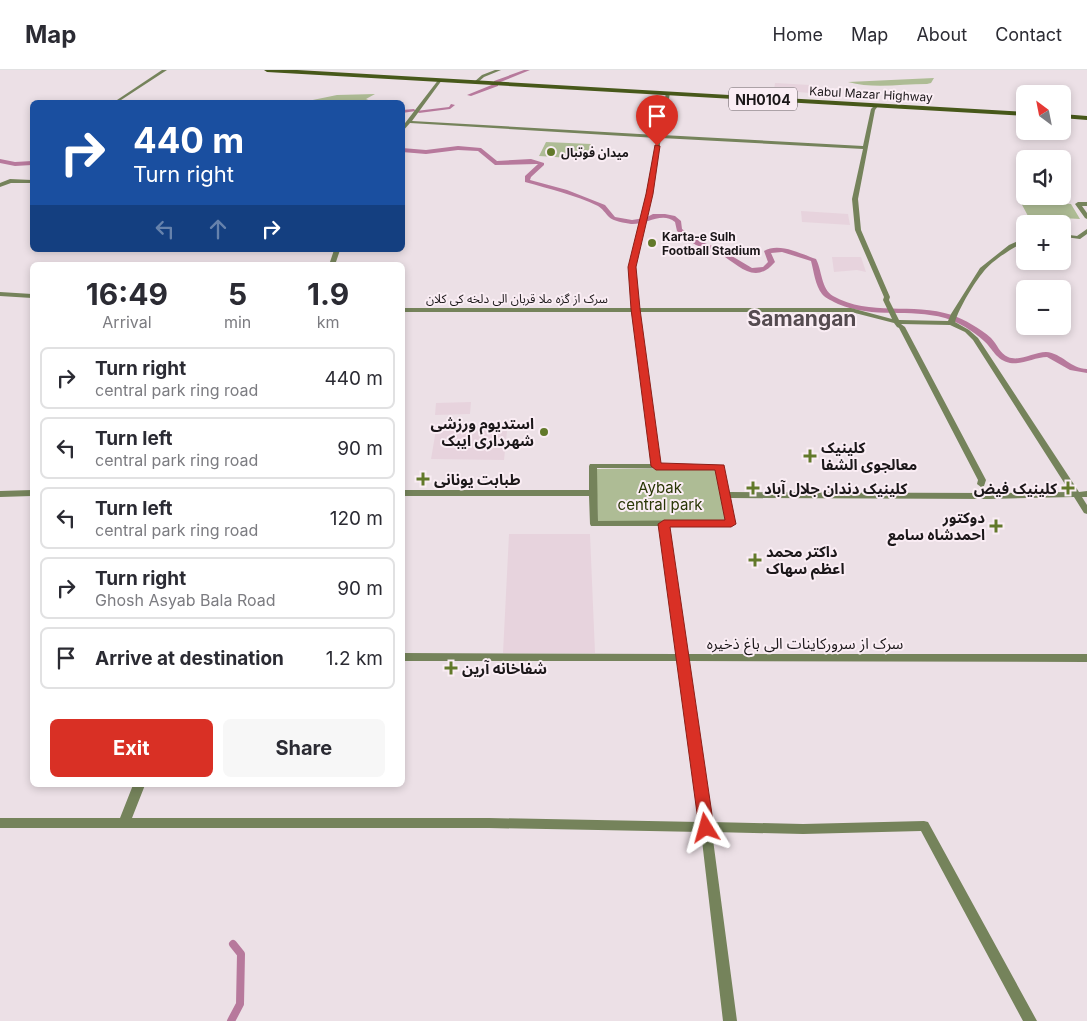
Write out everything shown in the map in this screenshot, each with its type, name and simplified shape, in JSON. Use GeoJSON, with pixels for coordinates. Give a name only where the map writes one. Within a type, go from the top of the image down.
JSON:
{"type":"FeatureCollection","features":[{"type":"Feature","properties":{"kind":"highway","name":"Kabul Mazar Highway"},"geometry":{"type":"LineString","coordinates":[[267,70],[328,72],[501,84],[1016,113]]}},
{"type":"Feature","properties":{"kind":"highway"},"geometry":{"type":"LineString","coordinates":[[1071,117],[1087,118]]}},
{"type":"Feature","properties":{"kind":"street"},"geometry":{"type":"LineString","coordinates":[[119,100],[165,70]]}},
{"type":"Feature","properties":{"kind":"street"},"geometry":{"type":"LineString","coordinates":[[476,82],[483,76],[499,70]]}},
{"type":"Feature","properties":{"kind":"street"},"geometry":{"type":"LineString","coordinates":[[405,127],[440,80]]}},
{"type":"Feature","properties":{"kind":"street"},"geometry":{"type":"LineString","coordinates":[[656,466],[635,309],[632,267],[649,194],[668,93]]}},
{"type":"Feature","properties":{"kind":"street"},"geometry":{"type":"LineString","coordinates":[[872,106],[851,196],[850,208],[853,230],[881,296],[898,323],[898,328],[919,369],[989,496]]}},
{"type":"Feature","properties":{"kind":"street"},"geometry":{"type":"LineString","coordinates":[[409,122],[863,147]]}},
{"type":"Feature","properties":{"kind":"street"},"geometry":{"type":"LineString","coordinates":[[0,185],[10,181],[30,182]]}},
{"type":"Feature","properties":{"kind":"street"},"geometry":{"type":"LineString","coordinates":[[1087,204],[1078,204],[1087,217]]}},
{"type":"Feature","properties":{"kind":"street"},"geometry":{"type":"LineString","coordinates":[[1071,236],[1078,238],[1087,231]]}},
{"type":"Feature","properties":{"kind":"street"},"geometry":{"type":"LineString","coordinates":[[1016,244],[982,269],[952,320],[976,339],[1006,389],[1087,511]]}},
{"type":"Feature","properties":{"kind":"street"},"geometry":{"type":"LineString","coordinates":[[0,294],[30,296]]}},
{"type":"Feature","properties":{"kind":"street","name":"سرک از گزه ملا قربان الی دلخه کی کلان"},"geometry":{"type":"LineString","coordinates":[[405,310],[842,310],[898,323],[952,320]]}},
{"type":"Feature","properties":{"kind":"street"},"geometry":{"type":"LineString","coordinates":[[593,466],[656,466],[720,467],[731,524],[594,524],[593,466]]}},
{"type":"Feature","properties":{"kind":"street"},"geometry":{"type":"LineString","coordinates":[[0,494],[30,493]]}},
{"type":"Feature","properties":{"kind":"street"},"geometry":{"type":"LineString","coordinates":[[405,493],[594,493]]}},
{"type":"Feature","properties":{"kind":"street"},"geometry":{"type":"LineString","coordinates":[[725,495],[989,496],[1087,494]]}},
{"type":"Feature","properties":{"kind":"street"},"geometry":{"type":"LineString","coordinates":[[664,524],[706,828],[730,1021]]}},
{"type":"Feature","properties":{"kind":"street","name":"سرک از سرورکاینات الی باغ ذخیره"},"geometry":{"type":"LineString","coordinates":[[405,657],[1087,658]]}},
{"type":"Feature","properties":{"kind":"street"},"geometry":{"type":"LineString","coordinates":[[124,823],[138,787]]}},
{"type":"Feature","properties":{"kind":"street"},"geometry":{"type":"LineString","coordinates":[[0,824],[489,824],[706,828],[924,826],[1030,1021]]}},
{"type":"Feature","properties":{"kind":"shaded area"},"geometry":{"type":"Polygon","coordinates":[[[775,83],[810,85],[810,93],[774,90],[775,83]]]}},
{"type":"Feature","properties":{"kind":"shaded area"},"geometry":{"type":"Polygon","coordinates":[[[801,211],[848,214],[850,225],[802,222],[801,211]]]}},
{"type":"Feature","properties":{"kind":"shaded area"},"geometry":{"type":"Polygon","coordinates":[[[832,257],[861,257],[866,272],[857,270],[834,272],[832,257]]]}},
{"type":"Feature","properties":{"kind":"shaded area"},"geometry":{"type":"Polygon","coordinates":[[[471,402],[470,414],[435,415],[436,403],[471,402]]]}},
{"type":"Feature","properties":{"kind":"shaded area"},"geometry":{"type":"Polygon","coordinates":[[[436,430],[507,431],[504,460],[431,459],[436,430]]]}},
{"type":"Feature","properties":{"kind":"shaded area"},"geometry":{"type":"Polygon","coordinates":[[[509,534],[590,534],[595,653],[503,653],[509,534]]]}},
{"type":"Feature","properties":{"kind":"green space"},"geometry":{"type":"Polygon","coordinates":[[[934,78],[931,83],[927,84],[877,86],[848,82],[934,78]]]}},
{"type":"Feature","properties":{"kind":"green space"},"geometry":{"type":"Polygon","coordinates":[[[375,94],[366,99],[368,100],[313,100],[337,95],[375,94]]]}},
{"type":"Feature","properties":{"kind":"green space"},"geometry":{"type":"Polygon","coordinates":[[[546,142],[591,144],[586,159],[539,156],[546,142]]]}},
{"type":"Feature","properties":{"kind":"green space"},"geometry":{"type":"Polygon","coordinates":[[[1071,204],[1080,219],[1071,218],[1071,215],[1027,215],[1022,205],[1071,204]]]}},
{"type":"Feature","properties":{"kind":"green space","name":"Aybak central park"},"geometry":{"type":"Polygon","coordinates":[[[596,469],[718,469],[729,523],[598,522],[596,469]]]}},
{"type":"Feature","properties":{"kind":"waterway"},"geometry":{"type":"LineString","coordinates":[[469,95],[528,70]]}},
{"type":"Feature","properties":{"kind":"waterway"},"geometry":{"type":"LineString","coordinates":[[419,111],[450,108],[453,105]]}},
{"type":"Feature","properties":{"kind":"waterway"},"geometry":{"type":"LineString","coordinates":[[405,112],[414,111]]}},
{"type":"Feature","properties":{"kind":"waterway"},"geometry":{"type":"LineString","coordinates":[[405,150],[426,152],[458,148],[479,149],[495,163],[537,162],[542,164],[528,176],[527,181],[565,191],[603,206],[613,218],[632,222],[647,220],[653,216],[673,217],[678,221],[679,230],[694,241],[718,250],[744,268],[758,271],[765,268],[772,262],[767,251],[782,250],[814,260],[825,293],[851,306],[864,310],[943,315],[956,319],[976,331],[988,340],[1002,357],[1008,360],[1013,361],[1047,355],[1053,356],[1077,370],[1087,371]]}},
{"type":"Feature","properties":{"kind":"waterway"},"geometry":{"type":"LineString","coordinates":[[0,161],[15,164],[30,163]]}},
{"type":"Feature","properties":{"kind":"waterway"},"geometry":{"type":"LineString","coordinates":[[231,1021],[240,1004],[241,954],[233,944]]}},
{"type":"Feature","properties":{"kind":"place","name":"میدان فوتبال"},"geometry":{"type":"Point","coordinates":[551,152]}},
{"type":"Feature","properties":{"kind":"place","name":"Karta-e Sulh Football Stadium"},"geometry":{"type":"Point","coordinates":[652,243]}},
{"type":"Feature","properties":{"kind":"place","name":"استدیوم ورزشی شهرداری ایبک"},"geometry":{"type":"Point","coordinates":[544,432]}},
{"type":"Feature","properties":{"kind":"place","name":"کلینیک معالجوی الشفا"},"geometry":{"type":"Point","coordinates":[810,456]}},
{"type":"Feature","properties":{"kind":"place","name":"طبابت یونانی"},"geometry":{"type":"Point","coordinates":[423,479]}},
{"type":"Feature","properties":{"kind":"place","name":"کلینیک دندان جلال آباد"},"geometry":{"type":"Point","coordinates":[753,488]}},
{"type":"Feature","properties":{"kind":"place","name":"کلینیک فیض"},"geometry":{"type":"Point","coordinates":[1068,488]}},
{"type":"Feature","properties":{"kind":"place","name":"دوکتور احمدشاه سامع"},"geometry":{"type":"Point","coordinates":[996,526]}},
{"type":"Feature","properties":{"kind":"place","name":"داکتر محمد اعظم سهاک"},"geometry":{"type":"Point","coordinates":[755,560]}},
{"type":"Feature","properties":{"kind":"place","name":"شفاخانه آرین"},"geometry":{"type":"Point","coordinates":[451,668]}},
{"type":"Feature","properties":{"kind":"district","name":"Samangan"},"geometry":{"type":"Point","coordinates":[802,318]}},
{"type":"Feature","properties":{"kind":"route"},"geometry":{"type":"LineString","coordinates":[[657,146],[649,194],[632,267],[635,309],[656,466],[720,467],[731,524],[664,524],[706,828]]}}]}
